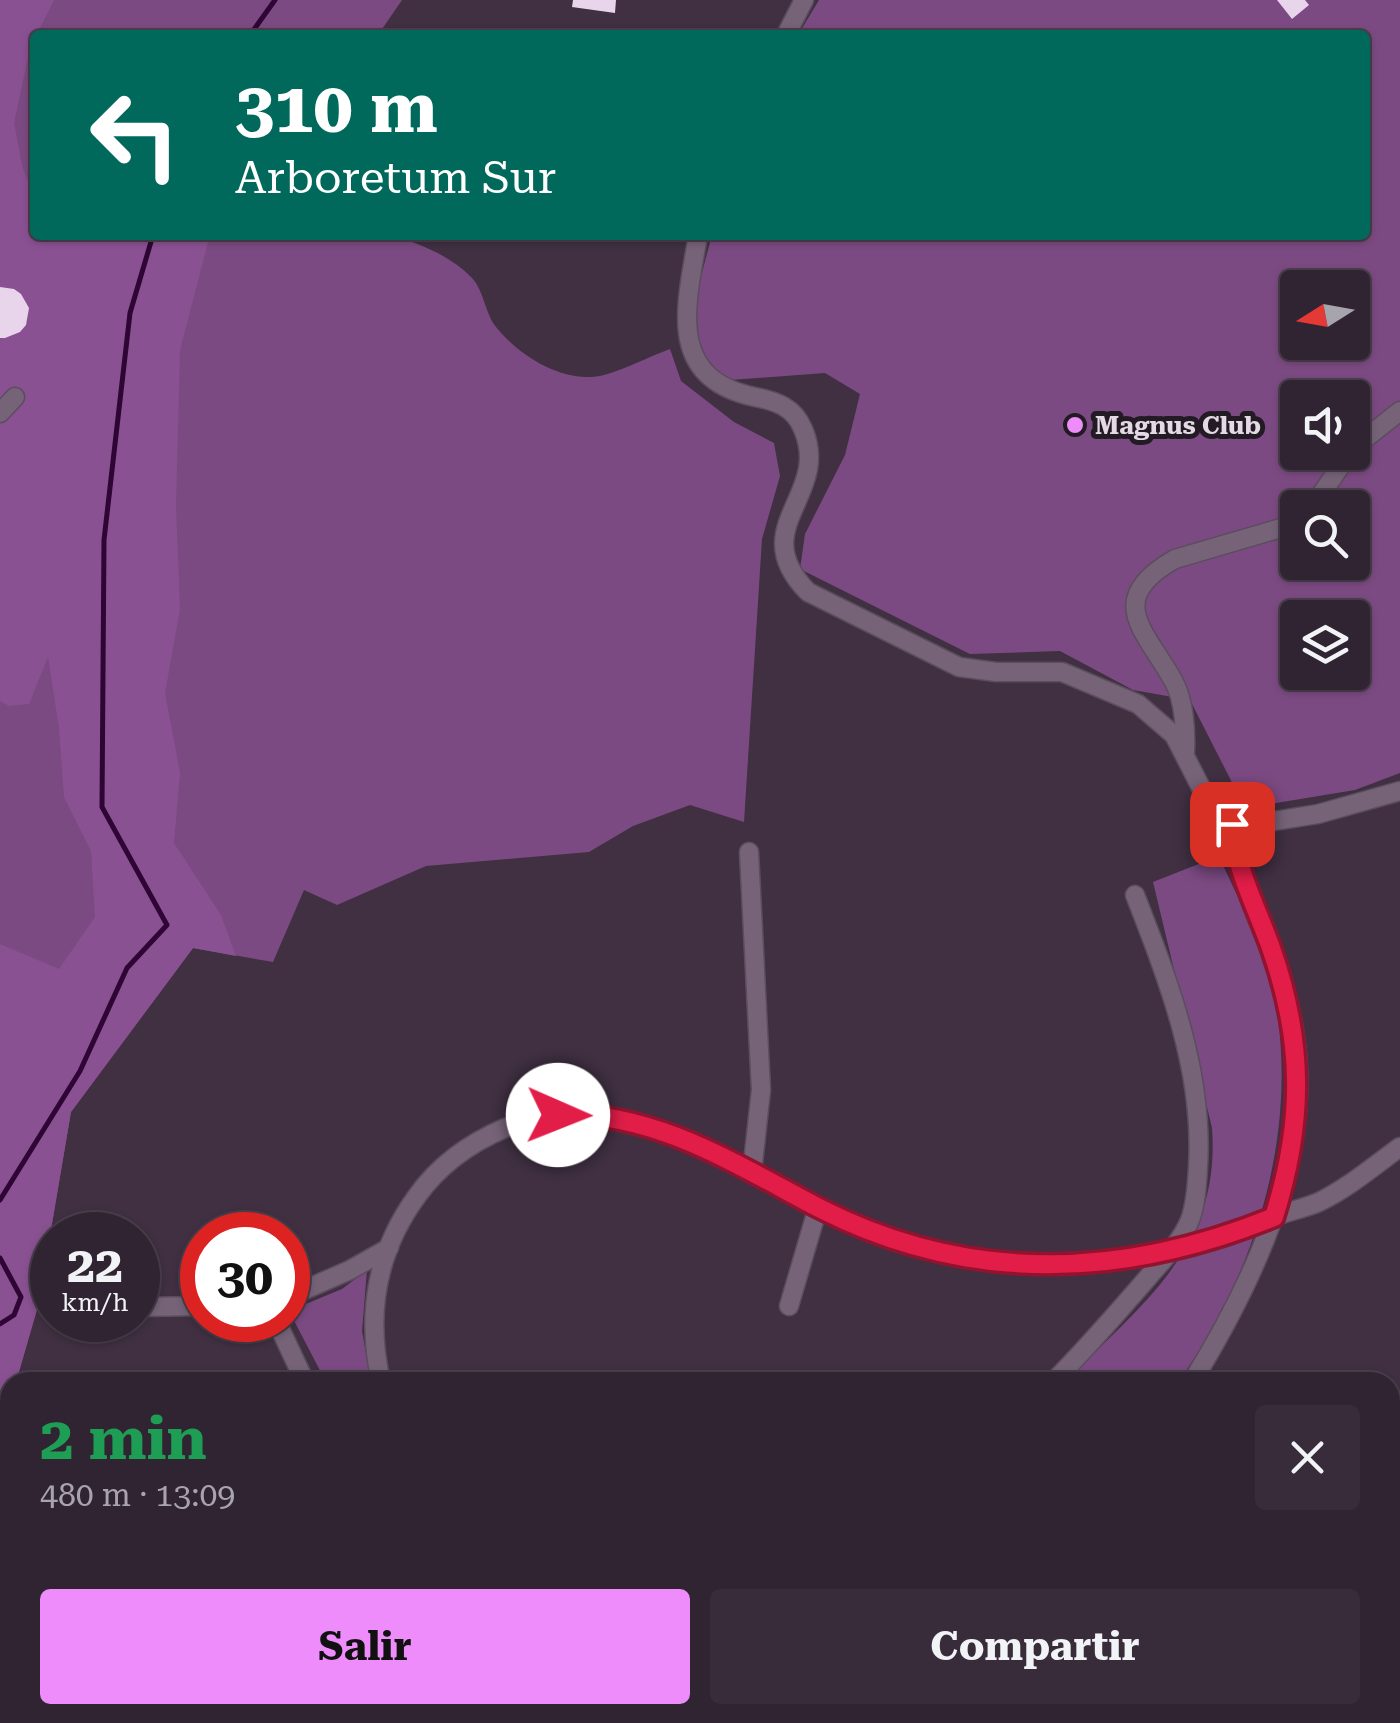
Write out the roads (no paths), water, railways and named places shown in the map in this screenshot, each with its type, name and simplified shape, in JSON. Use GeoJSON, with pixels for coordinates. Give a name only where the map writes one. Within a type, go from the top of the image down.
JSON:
{"type":"FeatureCollection","features":[{"type":"Feature","properties":{"kind":"street"},"geometry":{"type":"LineString","coordinates":[[789,30],[804,0]]}},
{"type":"Feature","properties":{"kind":"street"},"geometry":{"type":"LineString","coordinates":[[697,240],[686,326],[695,358],[721,384],[785,406],[802,427],[807,441],[806,479],[782,542],[793,577],[824,602],[958,667],[996,672],[1062,672],[1116,692],[1161,721],[1185,754],[1203,796],[1212,809],[1232,824],[1243,826],[1318,814],[1400,792]]}},
{"type":"Feature","properties":{"kind":"street"},"geometry":{"type":"LineString","coordinates":[[0,413],[15,397]]}},
{"type":"Feature","properties":{"kind":"street"},"geometry":{"type":"LineString","coordinates":[[1370,435],[1400,411]]}},
{"type":"Feature","properties":{"kind":"street"},"geometry":{"type":"LineString","coordinates":[[1185,754],[1186,737],[1177,690],[1136,616],[1140,592],[1160,568],[1175,559],[1280,527]]}},
{"type":"Feature","properties":{"kind":"street"},"geometry":{"type":"LineString","coordinates":[[1198,1372],[1217,1341],[1274,1217],[1294,1135],[1298,1061],[1288,1003],[1234,854],[1232,824]]}},
{"type":"Feature","properties":{"kind":"street"},"geometry":{"type":"LineString","coordinates":[[748,852],[761,1090],[752,1172]]}},
{"type":"Feature","properties":{"kind":"street"},"geometry":{"type":"LineString","coordinates":[[1063,1372],[1098,1338],[1170,1251],[1190,1221],[1197,1189],[1195,1087],[1164,969],[1136,895]]}},
{"type":"Feature","properties":{"kind":"street"},"geometry":{"type":"LineString","coordinates":[[380,1372],[373,1318],[378,1274],[408,1208],[454,1158],[492,1134],[535,1119],[577,1114],[636,1122],[752,1172],[884,1238],[985,1261],[1084,1264],[1220,1239],[1318,1202],[1400,1147]]}},
{"type":"Feature","properties":{"kind":"street"},"geometry":{"type":"LineString","coordinates":[[789,1306],[818,1207]]}},
{"type":"Feature","properties":{"kind":"street"},"geometry":{"type":"LineString","coordinates":[[310,1287],[388,1248]]}},
{"type":"Feature","properties":{"kind":"street"},"geometry":{"type":"LineString","coordinates":[[287,1342],[301,1372]]}},
{"type":"Feature","properties":{"kind":"waterway"},"geometry":{"type":"LineString","coordinates":[[254,30],[275,0]]}},
{"type":"Feature","properties":{"kind":"waterway"},"geometry":{"type":"LineString","coordinates":[[0,1200],[80,1071],[127,968],[167,925],[102,807],[104,540],[130,313],[152,240]]}},
{"type":"Feature","properties":{"kind":"waterway"},"geometry":{"type":"LineString","coordinates":[[0,1258],[21,1297],[14,1315],[0,1324]]}},
{"type":"Feature","properties":{"kind":"place","name":"Magnus Club"},"geometry":{"type":"Point","coordinates":[1075,425]}}]}
